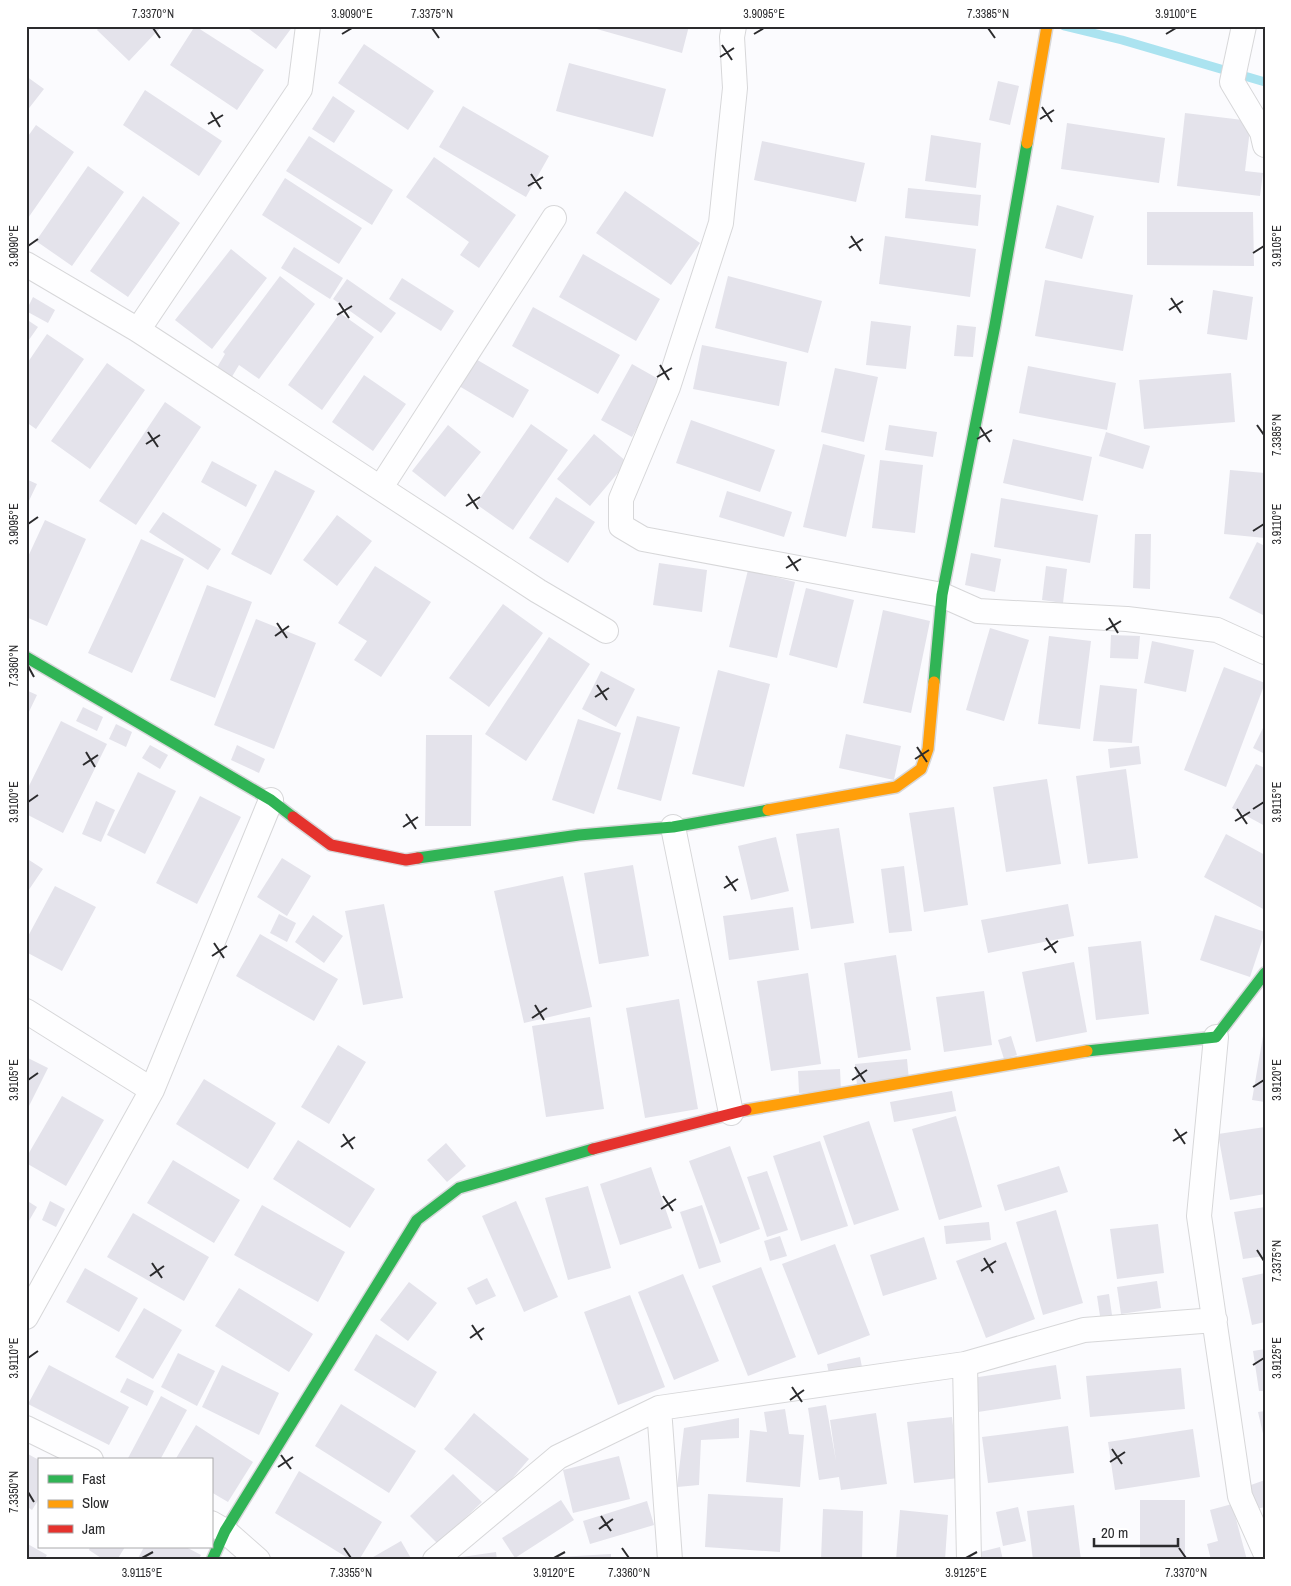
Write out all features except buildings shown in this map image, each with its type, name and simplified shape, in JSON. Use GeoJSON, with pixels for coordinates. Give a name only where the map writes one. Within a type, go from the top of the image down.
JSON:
{"type":"FeatureCollection","features":[{"type":"Feature","properties":{"kind":"street"},"geometry":{"type":"LineString","coordinates":[[138,330],[300,89],[308,26]]}},
{"type":"Feature","properties":{"kind":"street"},"geometry":{"type":"LineString","coordinates":[[734,26],[732,38],[735,88],[722,224],[668,387],[621,499],[621,526],[643,539],[942,595],[978,611],[1127,619],[1217,630],[1265,652]]}},
{"type":"Feature","properties":{"kind":"street"},"geometry":{"type":"LineString","coordinates":[[26,657],[271,800],[331,845],[406,860],[579,835],[673,827],[896,787],[921,769],[928,749],[942,595],[995,325],[1047,26]]}},
{"type":"Feature","properties":{"kind":"street"},"geometry":{"type":"LineString","coordinates":[[1244,26],[1232,82],[1262,132],[1265,145]]}},
{"type":"Feature","properties":{"kind":"street"},"geometry":{"type":"LineString","coordinates":[[381,487],[554,218]]}},
{"type":"Feature","properties":{"kind":"street"},"geometry":{"type":"LineString","coordinates":[[26,264],[138,330],[538,591],[606,631]]}},
{"type":"Feature","properties":{"kind":"street"},"geometry":{"type":"LineString","coordinates":[[26,1317],[152,1090],[271,800]]}},
{"type":"Feature","properties":{"kind":"street"},"geometry":{"type":"LineString","coordinates":[[673,827],[731,1113]]}},
{"type":"Feature","properties":{"kind":"street"},"geometry":{"type":"LineString","coordinates":[[1265,973],[1216,1037],[1199,1216],[1240,1496],[1265,1552]]}},
{"type":"Feature","properties":{"kind":"street"},"geometry":{"type":"LineString","coordinates":[[26,1011],[152,1090]]}},
{"type":"Feature","properties":{"kind":"street"},"geometry":{"type":"LineString","coordinates":[[212,1560],[218,1527],[417,1220],[459,1188],[606,1145],[731,1113],[1111,1048],[1216,1037]]}},
{"type":"Feature","properties":{"kind":"street"},"geometry":{"type":"LineString","coordinates":[[435,1560],[558,1457],[659,1408],[965,1364],[1084,1330],[1215,1320]]}},
{"type":"Feature","properties":{"kind":"street"},"geometry":{"type":"LineString","coordinates":[[965,1364],[969,1560]]}},
{"type":"Feature","properties":{"kind":"street"},"geometry":{"type":"LineString","coordinates":[[659,1408],[670,1560]]}},
{"type":"Feature","properties":{"kind":"street"},"geometry":{"type":"LineString","coordinates":[[26,1428],[86,1458]]}},
{"type":"Feature","properties":{"kind":"street"},"geometry":{"type":"LineString","coordinates":[[218,1527],[258,1560]]}},
{"type":"Feature","properties":{"kind":"waterway"},"geometry":{"type":"LineString","coordinates":[[1064,26],[1122,40],[1265,82]]}},
{"type":"Feature","properties":{"kind":"traffic: fast"},"geometry":{"type":"LineString","coordinates":[[934,682],[942,595],[995,325],[1027,143]]}},
{"type":"Feature","properties":{"kind":"traffic: fast"},"geometry":{"type":"LineString","coordinates":[[26,657],[271,800],[293,817]]}},
{"type":"Feature","properties":{"kind":"traffic: fast"},"geometry":{"type":"LineString","coordinates":[[418,858],[579,835],[673,827],[768,810]]}},
{"type":"Feature","properties":{"kind":"traffic: fast"},"geometry":{"type":"LineString","coordinates":[[1087,1051],[1216,1037],[1265,973]]}},
{"type":"Feature","properties":{"kind":"traffic: fast"},"geometry":{"type":"LineString","coordinates":[[212,1560],[225,1531],[417,1220],[459,1188],[593,1149]]}},
{"type":"Feature","properties":{"kind":"traffic: slow"},"geometry":{"type":"LineString","coordinates":[[1027,143],[1047,26]]}},
{"type":"Feature","properties":{"kind":"traffic: slow"},"geometry":{"type":"LineString","coordinates":[[768,810],[896,787],[921,769],[928,749],[934,682]]}},
{"type":"Feature","properties":{"kind":"traffic: slow"},"geometry":{"type":"LineString","coordinates":[[746,1110],[1087,1051]]}},
{"type":"Feature","properties":{"kind":"traffic: jam"},"geometry":{"type":"LineString","coordinates":[[293,817],[331,845],[406,860],[418,858]]}},
{"type":"Feature","properties":{"kind":"traffic: jam"},"geometry":{"type":"LineString","coordinates":[[593,1149],[746,1110]]}}]}
